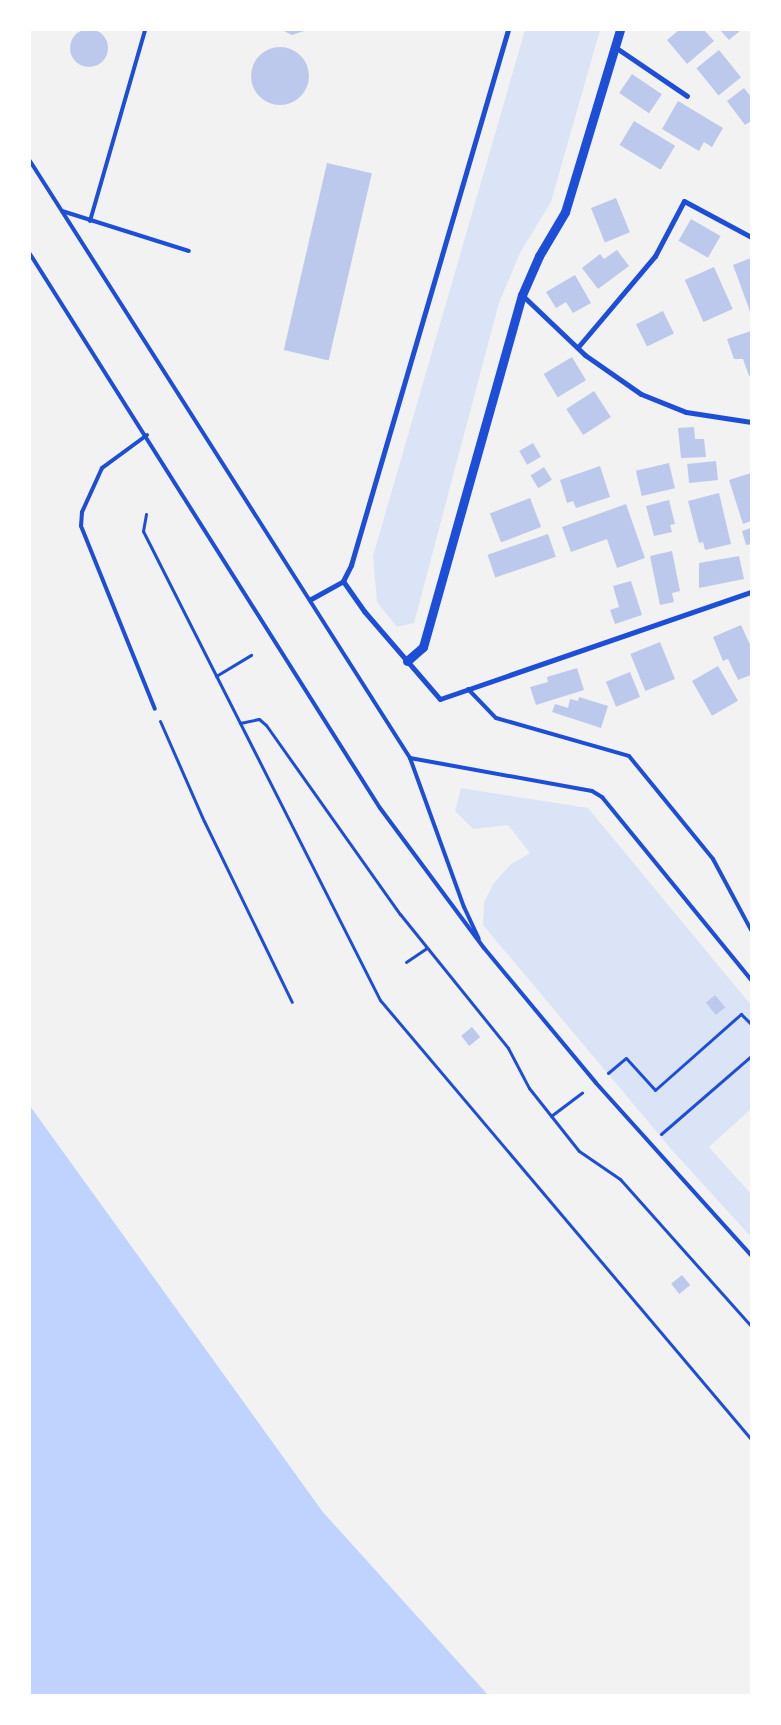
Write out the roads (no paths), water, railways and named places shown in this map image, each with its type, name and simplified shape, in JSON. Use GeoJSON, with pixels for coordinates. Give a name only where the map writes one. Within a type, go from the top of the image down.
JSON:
{"type":"FeatureCollection","features":[{"type":"Feature","properties":{"kind":"street"},"geometry":{"type":"LineString","coordinates":[[311,599],[343,581],[351,565],[508,30]]}},
{"type":"Feature","properties":{"kind":"street"},"geometry":{"type":"LineString","coordinates":[[407,661],[423,647],[522,295],[539,256],[565,212],[620,30]]}},
{"type":"Feature","properties":{"kind":"street"},"geometry":{"type":"LineString","coordinates":[[615,47],[687,96]]}},
{"type":"Feature","properties":{"kind":"street"},"geometry":{"type":"LineString","coordinates":[[578,348],[655,256],[684,201],[751,237]]}},
{"type":"Feature","properties":{"kind":"street"},"geometry":{"type":"LineString","coordinates":[[522,295],[578,348],[641,394],[686,412],[751,422]]}},
{"type":"Feature","properties":{"kind":"street"},"geometry":{"type":"LineString","coordinates":[[343,581],[440,700],[751,592]]}},
{"type":"Feature","properties":{"kind":"lane"},"geometry":{"type":"LineString","coordinates":[[90,222],[145,30]]}},
{"type":"Feature","properties":{"kind":"lane"},"geometry":{"type":"LineString","coordinates":[[30,161],[311,599],[410,758],[443,842],[464,907],[484,948]]}},
{"type":"Feature","properties":{"kind":"lane"},"geometry":{"type":"LineString","coordinates":[[62,211],[90,222],[189,251]]}},
{"type":"Feature","properties":{"kind":"lane"},"geometry":{"type":"LineString","coordinates":[[30,254],[147,435],[380,808],[484,948],[650,1144],[751,1255]]}},
{"type":"Feature","properties":{"kind":"lane"},"geometry":{"type":"LineString","coordinates":[[147,435],[102,468],[82,512],[82,526],[155,709]]}},
{"type":"Feature","properties":{"kind":"lane"},"geometry":{"type":"LineString","coordinates":[[468,689],[496,718],[629,756],[713,859],[751,930]]}},
{"type":"Feature","properties":{"kind":"lane"},"geometry":{"type":"LineString","coordinates":[[410,758],[592,790],[602,797],[751,980]]}},
{"type":"Feature","properties":{"kind":"water"},"geometry":{"type":"Polygon","coordinates":[[[30,1106],[323,1512],[488,1695],[30,1695],[30,1106]]]}}]}
